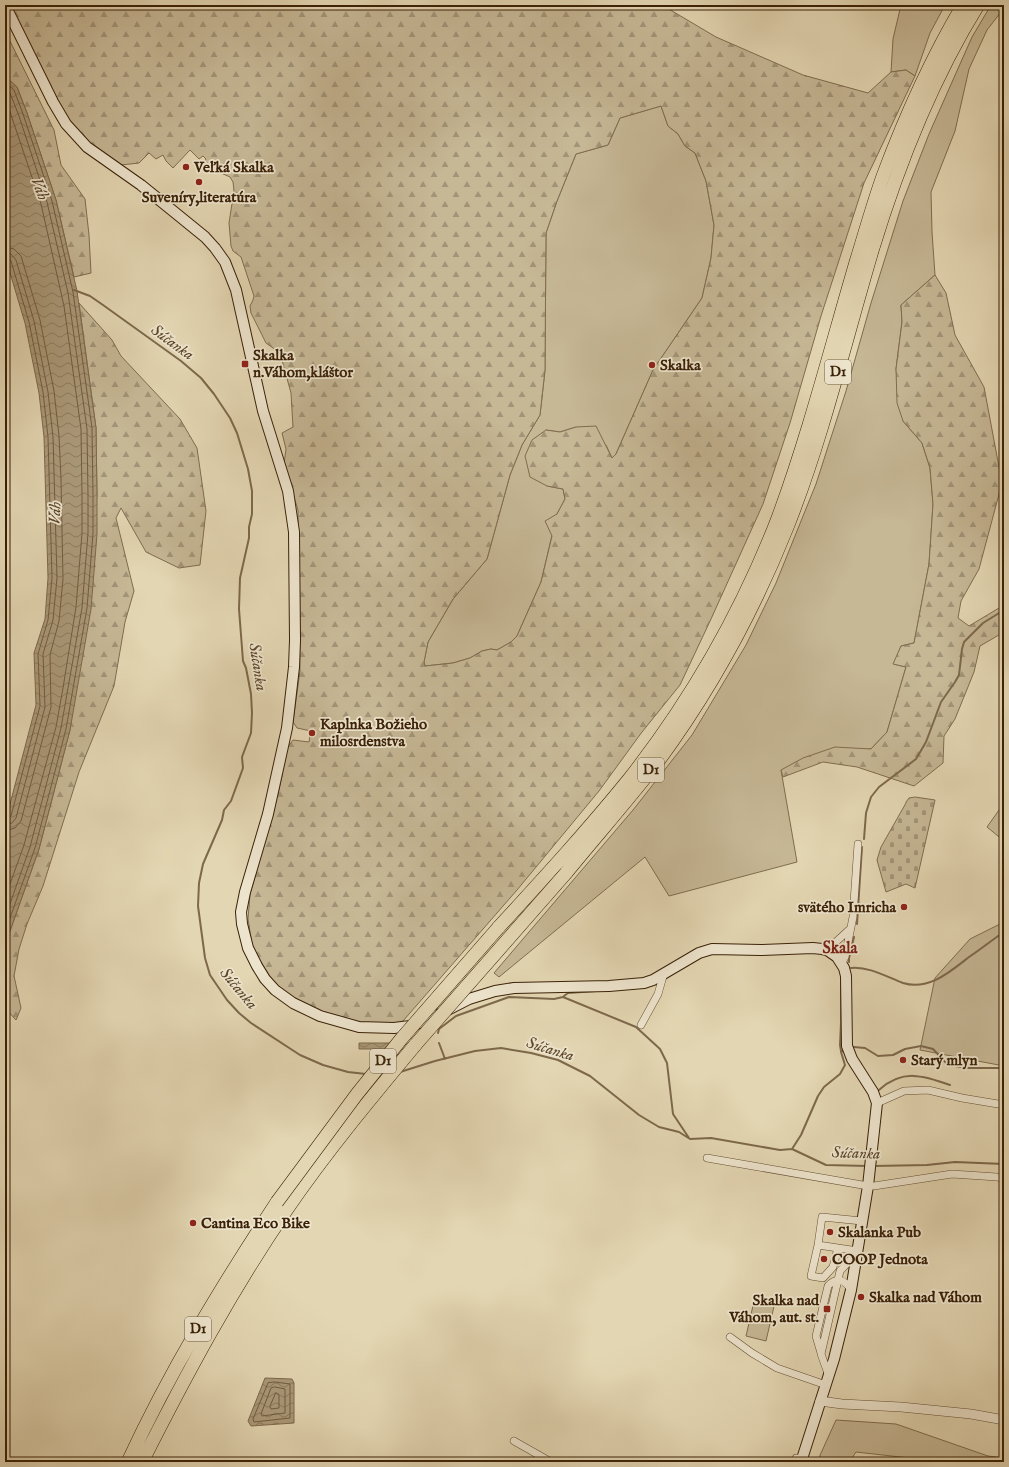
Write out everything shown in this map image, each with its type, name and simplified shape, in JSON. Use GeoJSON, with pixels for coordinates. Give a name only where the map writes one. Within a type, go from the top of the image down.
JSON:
{"type":"FeatureCollection","features":[{"type":"Feature","properties":{"kind":"highway","name":"D1"},"geometry":{"type":"LineString","coordinates":[[142,1462],[173,1400],[208,1336],[245,1274],[313,1150],[366,1082],[430,1006],[630,778],[698,680],[733,617],[769,538],[801,452],[882,179],[907,115],[937,51],[963,5]]}},
{"type":"Feature","properties":{"kind":"highway","name":"D1"},"geometry":{"type":"LineString","coordinates":[[128,1462],[161,1396],[197,1330],[234,1268],[282,1206],[325,1156],[400,1063],[566,873],[655,764],[688,717],[728,653],[760,589],[788,524],[812,456],[833,389],[872,250],[894,182],[920,116],[949,54],[978,5]]}},
{"type":"Feature","properties":{"kind":"main road"},"geometry":{"type":"LineString","coordinates":[[5,5],[49,95],[66,124],[87,147],[153,195],[205,237],[225,262],[236,290],[265,417],[288,491],[294,532],[295,640],[287,728],[268,814],[245,892],[241,912],[242,924],[248,948],[261,973],[275,990],[299,1007],[310,1012],[346,1024],[359,1027],[383,1029],[401,1028],[417,1024],[433,1018],[469,1000],[495,991],[514,988],[626,985],[647,982],[694,956],[712,949],[761,950],[813,948],[827,950],[837,957],[842,963],[846,976],[846,1041],[852,1059],[872,1089],[877,1103],[868,1186],[851,1290],[827,1381],[799,1461]]}},
{"type":"Feature","properties":{"kind":"street"},"geometry":{"type":"LineString","coordinates":[[842,963],[845,957],[853,917],[858,844]]}},
{"type":"Feature","properties":{"kind":"street"},"geometry":{"type":"LineString","coordinates":[[827,950],[850,929]]}},
{"type":"Feature","properties":{"kind":"street"},"geometry":{"type":"LineString","coordinates":[[641,1025],[658,994],[664,973]]}},
{"type":"Feature","properties":{"kind":"street"},"geometry":{"type":"LineString","coordinates":[[877,1103],[904,1091],[928,1090],[962,1098],[1004,1105]]}},
{"type":"Feature","properties":{"kind":"street"},"geometry":{"type":"LineString","coordinates":[[707,1158],[868,1186],[952,1174],[997,1177],[1004,1179]]}},
{"type":"Feature","properties":{"kind":"street"},"geometry":{"type":"LineString","coordinates":[[838,1248],[833,1268],[823,1278],[811,1276],[822,1217],[862,1221]]}},
{"type":"Feature","properties":{"kind":"street"},"geometry":{"type":"LineString","coordinates":[[818,1244],[858,1251]]}},
{"type":"Feature","properties":{"kind":"street"},"geometry":{"type":"LineString","coordinates":[[838,1280],[840,1271],[858,1251]]}},
{"type":"Feature","properties":{"kind":"street"},"geometry":{"type":"LineString","coordinates":[[730,1337],[752,1353],[777,1368],[827,1381],[816,1336],[828,1286],[831,1282],[838,1280],[847,1283],[851,1290]]}},
{"type":"Feature","properties":{"kind":"street"},"geometry":{"type":"LineString","coordinates":[[820,1401],[971,1414],[1004,1420]]}},
{"type":"Feature","properties":{"kind":"street"},"geometry":{"type":"LineString","coordinates":[[514,1441],[551,1462]]}},
{"type":"Feature","properties":{"kind":"green space"},"geometry":{"type":"Polygon","coordinates":[[[9,5],[662,5],[716,37],[803,75],[868,93],[891,72],[906,70],[915,76],[864,183],[821,316],[790,423],[763,504],[680,685],[642,732],[599,791],[517,890],[403,1021],[392,1026],[372,1025],[333,1017],[288,996],[273,982],[261,966],[252,944],[248,919],[250,894],[279,790],[287,748],[293,740],[309,742],[311,731],[297,728],[293,722],[300,671],[298,510],[284,464],[286,449],[282,433],[293,427],[291,393],[280,353],[266,343],[251,313],[250,306],[254,296],[241,257],[233,251],[231,246],[229,223],[234,191],[233,182],[230,177],[203,163],[206,159],[203,156],[199,159],[190,150],[173,168],[166,161],[163,155],[156,159],[149,153],[139,163],[121,165],[95,149],[69,124],[9,5]],[[661,106],[620,118],[608,145],[576,154],[546,233],[545,370],[540,415],[522,445],[510,475],[487,559],[453,599],[428,642],[424,662],[425,666],[453,663],[470,658],[482,651],[491,649],[497,650],[511,642],[517,636],[541,582],[552,536],[545,521],[557,514],[565,499],[563,489],[547,486],[530,477],[525,456],[532,440],[546,430],[560,432],[576,427],[596,426],[612,458],[616,454],[653,370],[702,298],[711,258],[714,225],[706,181],[695,153],[685,146],[678,134],[668,126],[661,106]]]}},
{"type":"Feature","properties":{"kind":"green space"},"geometry":{"type":"Polygon","coordinates":[[[901,5],[945,5],[930,33],[915,76],[906,70],[891,72],[893,39],[901,5]]]}},
{"type":"Feature","properties":{"kind":"green space"},"geometry":{"type":"Polygon","coordinates":[[[991,5],[1004,5],[1004,8],[987,30],[969,69],[955,131],[931,192],[935,275],[901,305],[902,322],[896,369],[903,421],[922,443],[930,468],[933,504],[929,564],[914,643],[901,646],[894,664],[906,667],[887,732],[871,749],[858,749],[781,770],[797,862],[669,896],[645,857],[499,977],[494,973],[633,810],[692,735],[746,645],[776,583],[816,484],[846,391],[871,303],[903,201],[929,134],[972,37],[991,5]]]}},
{"type":"Feature","properties":{"kind":"green space"},"geometry":{"type":"Polygon","coordinates":[[[5,31],[54,130],[61,165],[85,199],[91,273],[74,277],[56,200],[27,113],[17,87],[5,77],[5,31]]]}},
{"type":"Feature","properties":{"kind":"green space"},"geometry":{"type":"Polygon","coordinates":[[[661,106],[668,126],[678,134],[685,146],[695,153],[706,181],[714,225],[711,258],[702,298],[653,370],[616,454],[612,458],[606,445],[576,427],[560,432],[546,430],[547,486],[563,489],[565,499],[557,514],[541,582],[517,636],[511,642],[497,650],[491,649],[482,651],[470,658],[453,663],[425,666],[424,662],[428,642],[453,599],[487,559],[510,475],[522,445],[540,415],[545,370],[546,233],[576,154],[608,145],[620,118],[661,106]]]}},
{"type":"Feature","properties":{"kind":"green space"},"geometry":{"type":"Polygon","coordinates":[[[935,275],[946,293],[955,335],[984,387],[1002,483],[979,569],[961,601],[958,618],[969,626],[1004,605],[1004,632],[980,646],[974,672],[955,719],[944,736],[943,763],[914,786],[857,767],[823,762],[783,777],[781,770],[803,758],[835,747],[871,749],[887,732],[906,667],[893,664],[901,646],[914,643],[929,564],[933,504],[930,468],[922,443],[903,421],[897,403],[896,369],[902,322],[901,305],[935,275]]]}},
{"type":"Feature","properties":{"kind":"green space"},"geometry":{"type":"Polygon","coordinates":[[[79,303],[112,340],[121,356],[180,419],[197,448],[206,511],[200,565],[179,568],[146,552],[121,508],[116,518],[134,591],[125,622],[114,686],[79,772],[43,886],[27,924],[19,949],[14,976],[21,1008],[16,1020],[5,1008],[5,939],[10,931],[39,849],[70,730],[97,496],[96,428],[79,303]]]}},
{"type":"Feature","properties":{"kind":"green space"},"geometry":{"type":"Polygon","coordinates":[[[915,797],[935,800],[915,888],[906,884],[886,892],[877,860],[881,847],[906,802],[909,798],[915,797]]]}},
{"type":"Feature","properties":{"kind":"green space"},"geometry":{"type":"Polygon","coordinates":[[[1004,803],[1004,841],[987,827],[1004,803]]]}},
{"type":"Feature","properties":{"kind":"green space"},"geometry":{"type":"Polygon","coordinates":[[[1004,922],[1004,1066],[920,1050],[935,978],[970,939],[1004,922]]]}},
{"type":"Feature","properties":{"kind":"green space"},"geometry":{"type":"Polygon","coordinates":[[[755,1297],[775,1302],[766,1341],[746,1336],[755,1297]]]}},
{"type":"Feature","properties":{"kind":"green space"},"geometry":{"type":"Polygon","coordinates":[[[836,1420],[896,1424],[988,1456],[1004,1458],[1004,1462],[926,1462],[918,1459],[856,1452],[852,1458],[854,1462],[817,1462],[836,1420]]]}},
{"type":"Feature","properties":{"kind":"water","name":"Váh"},"geometry":{"type":"Polygon","coordinates":[[[5,76],[17,87],[27,113],[56,200],[77,291],[96,428],[97,534],[91,609],[70,730],[39,849],[10,931],[5,939],[5,823],[36,705],[34,653],[45,619],[48,578],[44,437],[39,393],[25,323],[5,256],[5,76]]]}},
{"type":"Feature","properties":{"kind":"water"},"geometry":{"type":"Polygon","coordinates":[[[359,1043],[390,1043],[390,1049],[359,1049],[359,1043]]]}},
{"type":"Feature","properties":{"kind":"water"},"geometry":{"type":"Polygon","coordinates":[[[265,1378],[292,1379],[294,1383],[294,1423],[251,1426],[248,1421],[265,1378]]]}},
{"type":"Feature","properties":{"kind":"waterway","name":"Súčanka"},"geometry":{"type":"LineString","coordinates":[[74,290],[90,296],[103,305],[181,361],[201,378],[230,418],[237,433],[248,469],[252,491],[252,514],[249,527],[249,538],[240,578],[239,609],[243,661],[246,668],[251,694],[251,733],[242,757],[243,768],[231,801],[224,810],[222,820],[203,864],[199,883],[198,906],[205,958],[210,975],[227,1000],[239,1013],[251,1023],[300,1055],[323,1065],[348,1072],[366,1074]]}},
{"type":"Feature","properties":{"kind":"waterway"},"geometry":{"type":"LineString","coordinates":[[864,839],[866,813],[871,797],[879,787],[916,759],[926,742],[941,702],[959,675],[964,642],[983,623],[1004,610]]}},
{"type":"Feature","properties":{"kind":"waterway"},"geometry":{"type":"LineString","coordinates":[[857,924],[862,847]]}},
{"type":"Feature","properties":{"kind":"waterway"},"geometry":{"type":"LineString","coordinates":[[851,968],[871,970],[903,983],[913,985],[931,982],[955,968],[1004,932]]}},
{"type":"Feature","properties":{"kind":"waterway"},"geometry":{"type":"LineString","coordinates":[[849,962],[854,937]]}},
{"type":"Feature","properties":{"kind":"waterway"},"geometry":{"type":"LineString","coordinates":[[841,974],[841,1051]]}},
{"type":"Feature","properties":{"kind":"waterway"},"geometry":{"type":"LineString","coordinates":[[564,996],[568,993],[596,991]]}},
{"type":"Feature","properties":{"kind":"waterway"},"geometry":{"type":"LineString","coordinates":[[438,1033],[439,1029],[456,1016],[509,997],[554,999],[563,997],[636,1027],[660,1049],[667,1063],[673,1114],[689,1138]]}},
{"type":"Feature","properties":{"kind":"waterway"},"geometry":{"type":"LineString","coordinates":[[439,1043],[445,1059]]}},
{"type":"Feature","properties":{"kind":"waterway"},"geometry":{"type":"LineString","coordinates":[[854,1047],[865,1048],[878,1056],[893,1055],[905,1049],[921,1046],[933,1049],[948,1065],[969,1068],[1004,1068]]}},
{"type":"Feature","properties":{"kind":"waterway","name":"Súčanka"},"geometry":{"type":"LineString","coordinates":[[400,1072],[475,1051],[501,1048],[531,1053],[558,1060],[590,1076],[639,1115],[659,1127],[679,1132],[690,1139],[711,1138],[780,1150],[792,1149],[826,1165],[867,1166]]}},
{"type":"Feature","properties":{"kind":"waterway"},"geometry":{"type":"LineString","coordinates":[[792,1149],[801,1135],[818,1096],[824,1087],[840,1074],[845,1065],[841,1052],[845,1050]]}},
{"type":"Feature","properties":{"kind":"waterway"},"geometry":{"type":"LineString","coordinates":[[879,1090],[896,1079],[913,1076],[931,1079],[950,1085]]}},
{"type":"Feature","properties":{"kind":"waterway","name":"Súčanka"},"geometry":{"type":"LineString","coordinates":[[874,1166],[927,1165],[955,1162],[1004,1164]]}},
{"type":"Feature","properties":{"kind":"place","name":"Veľká Skalka"},"geometry":{"type":"Point","coordinates":[186,167]}},
{"type":"Feature","properties":{"kind":"place","name":"Suveníry,literatúra"},"geometry":{"type":"Point","coordinates":[199,182]}},
{"type":"Feature","properties":{"kind":"place","name":"Skalka n.Váhom,kláštor"},"geometry":{"type":"Point","coordinates":[245,364]}},
{"type":"Feature","properties":{"kind":"place","name":"Skalka"},"geometry":{"type":"Point","coordinates":[652,365]}},
{"type":"Feature","properties":{"kind":"place","name":"Kaplnka Božieho milosrdenstva"},"geometry":{"type":"Point","coordinates":[312,733]}},
{"type":"Feature","properties":{"kind":"place","name":"svätého Imricha"},"geometry":{"type":"Point","coordinates":[904,907]}},
{"type":"Feature","properties":{"kind":"place","name":"Starý mlyn"},"geometry":{"type":"Point","coordinates":[903,1060]}},
{"type":"Feature","properties":{"kind":"place","name":"Cantina Eco Bike"},"geometry":{"type":"Point","coordinates":[193,1223]}},
{"type":"Feature","properties":{"kind":"place","name":"Skalanka Pub"},"geometry":{"type":"Point","coordinates":[830,1232]}},
{"type":"Feature","properties":{"kind":"place","name":"COOP Jednota"},"geometry":{"type":"Point","coordinates":[824,1259]}},
{"type":"Feature","properties":{"kind":"place","name":"Skalka nad Váhom"},"geometry":{"type":"Point","coordinates":[861,1297]}},
{"type":"Feature","properties":{"kind":"place","name":"Skalka nad Váhom, aut. st."},"geometry":{"type":"Point","coordinates":[827,1309]}},
{"type":"Feature","properties":{"kind":"district","name":"Skala"},"geometry":{"type":"Point","coordinates":[840,949]}}]}
